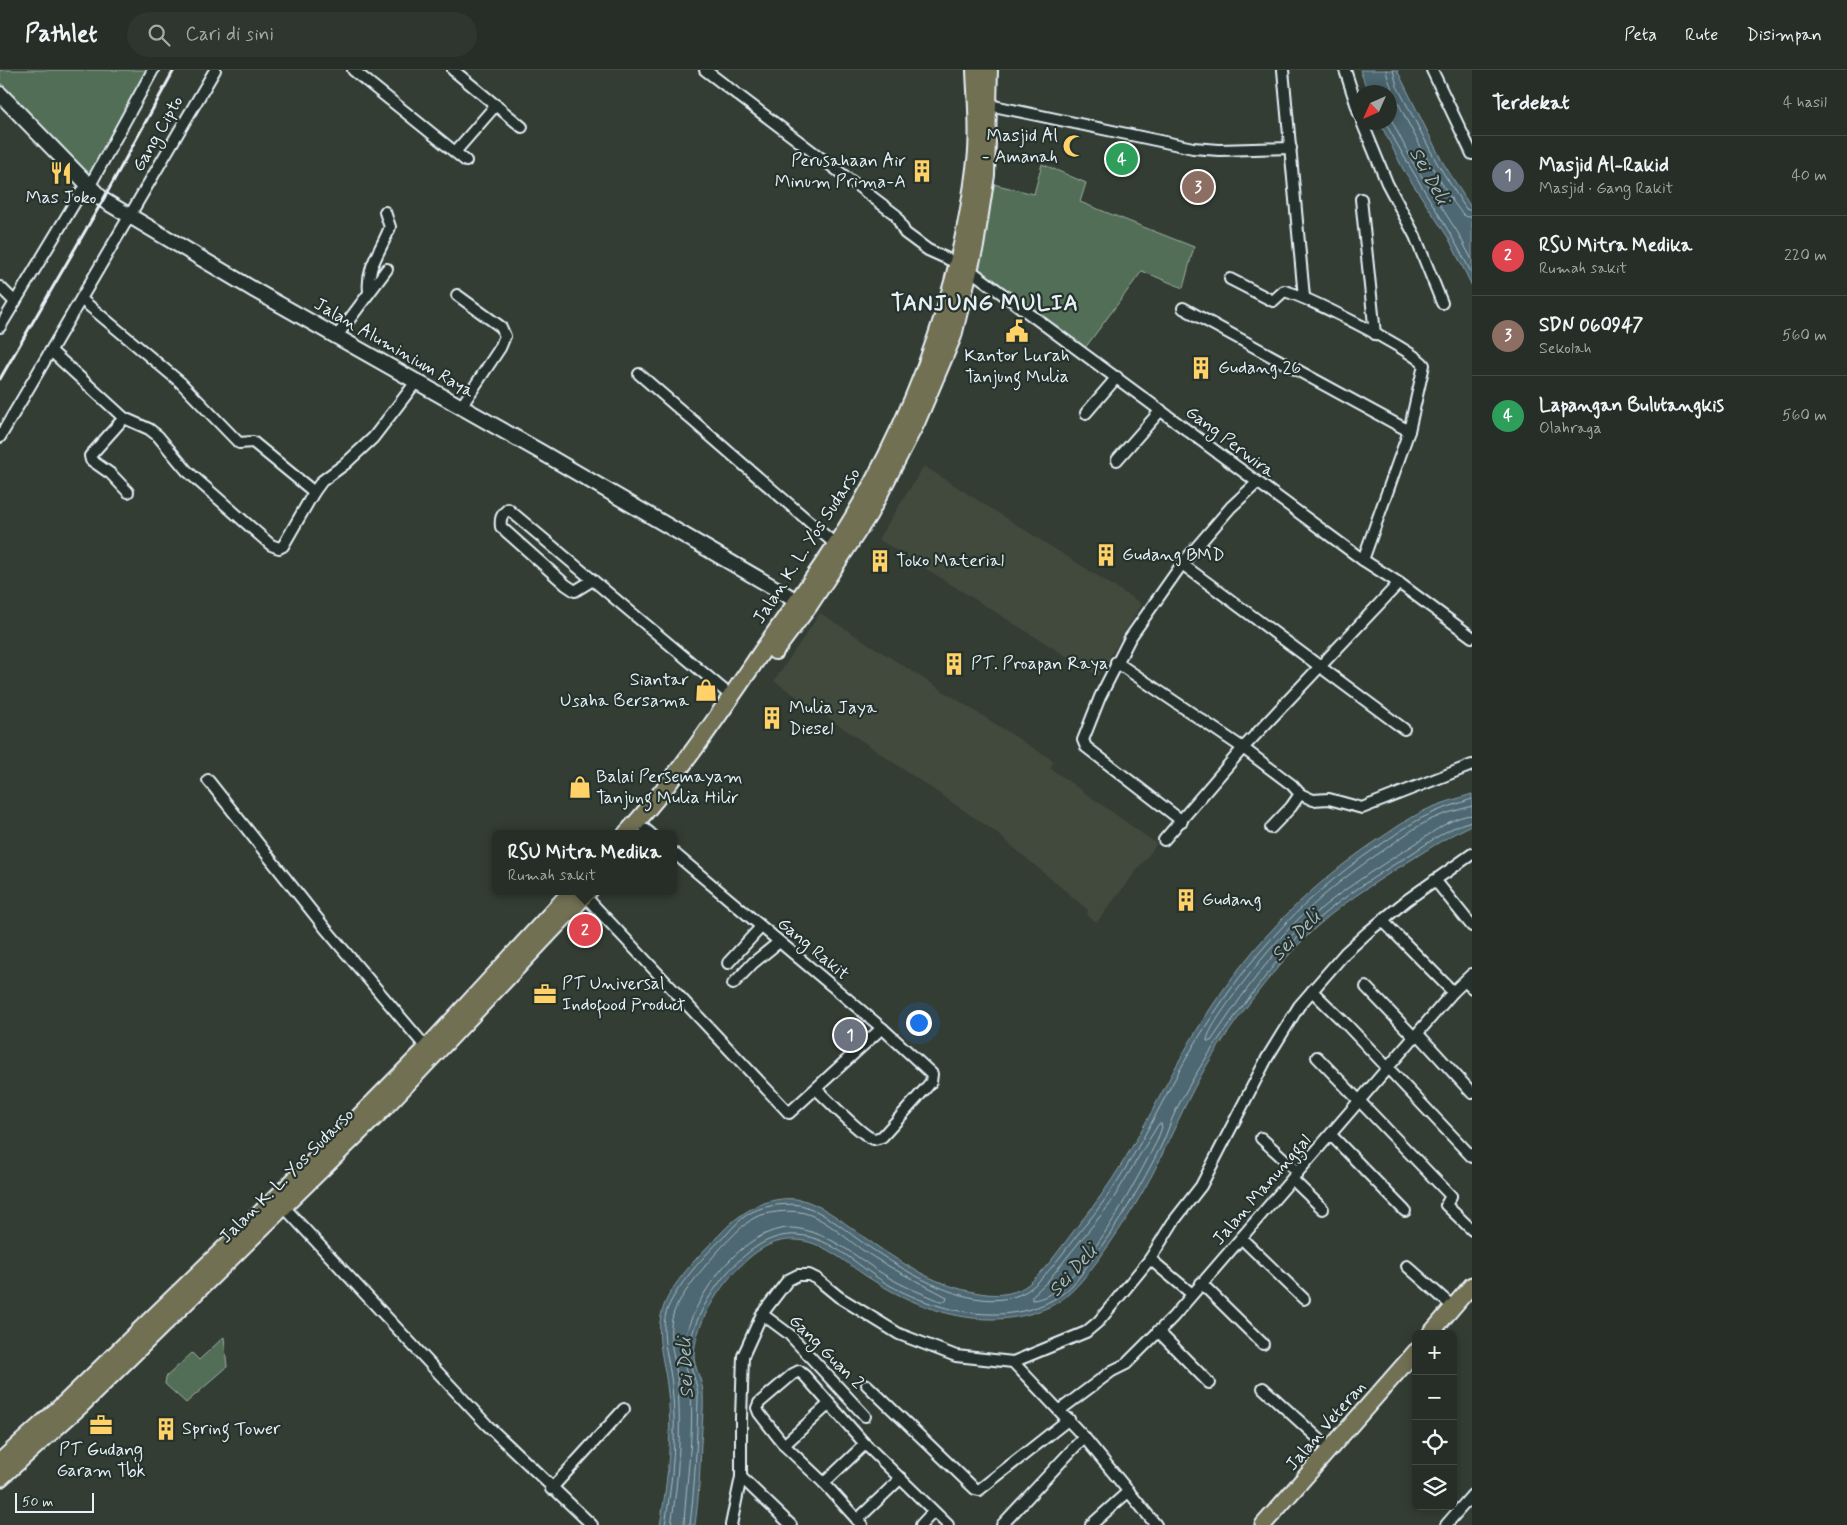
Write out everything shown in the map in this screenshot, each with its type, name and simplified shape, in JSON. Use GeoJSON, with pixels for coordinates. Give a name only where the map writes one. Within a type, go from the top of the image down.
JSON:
{"type":"FeatureCollection","features":[{"type":"Feature","properties":{"kind":"highway","name":"Jalan K. L. Yos Sudarso"},"geometry":{"type":"LineString","coordinates":[[629,830],[652,804],[869,514],[916,423],[953,336],[964,267],[977,159],[975,70]]}},
{"type":"Feature","properties":{"kind":"highway","name":"Jalan K. L. Yos Sudarso"},"geometry":{"type":"LineString","coordinates":[[647,830],[802,604],[835,544],[873,483],[918,390],[964,267],[986,175],[989,70]]}},
{"type":"Feature","properties":{"kind":"highway","name":"Jalan K. L. Yos Sudarso"},"geometry":{"type":"LineString","coordinates":[[0,1478],[80,1406],[284,1207],[578,896]]}},
{"type":"Feature","properties":{"kind":"highway","name":"Jalan K. L. Yos Sudarso"},"geometry":{"type":"LineString","coordinates":[[0,1462],[430,1052]]}},
{"type":"Feature","properties":{"kind":"main road","name":"Jalan Aluminium Raya"},"geometry":{"type":"LineString","coordinates":[[0,94],[87,186],[103,200],[256,291],[802,604]]}},
{"type":"Feature","properties":{"kind":"main road"},"geometry":{"type":"LineString","coordinates":[[1433,1330],[1472,1285]]}},
{"type":"Feature","properties":{"kind":"main road","name":"Jalan Veteran"},"geometry":{"type":"LineString","coordinates":[[1263,1525],[1331,1450],[1412,1356]]}},
{"type":"Feature","properties":{"kind":"street"},"geometry":{"type":"LineString","coordinates":[[0,326],[87,186],[153,70]]}},
{"type":"Feature","properties":{"kind":"street","name":"Gang Cipto"},"geometry":{"type":"LineString","coordinates":[[0,438],[215,70]]}},
{"type":"Feature","properties":{"kind":"street"},"geometry":{"type":"LineString","coordinates":[[353,70],[466,161]]}},
{"type":"Feature","properties":{"kind":"street"},"geometry":{"type":"LineString","coordinates":[[453,70],[522,127]]}},
{"type":"Feature","properties":{"kind":"street","name":"Gang Perwira"},"geometry":{"type":"LineString","coordinates":[[704,70],[896,215],[905,233],[928,250],[964,267],[1117,377],[1363,560],[1399,583],[1472,637]]}},
{"type":"Feature","properties":{"kind":"street"},"geometry":{"type":"LineString","coordinates":[[1283,70],[1304,297]]}},
{"type":"Feature","properties":{"kind":"street"},"geometry":{"type":"LineString","coordinates":[[1345,70],[1352,91]]}},
{"type":"Feature","properties":{"kind":"street"},"geometry":{"type":"LineString","coordinates":[[1432,70],[1472,154]]}},
{"type":"Feature","properties":{"kind":"street"},"geometry":{"type":"LineString","coordinates":[[455,152],[496,105]]}},
{"type":"Feature","properties":{"kind":"street"},"geometry":{"type":"LineString","coordinates":[[989,105],[1193,148],[1219,150],[1291,148]]}},
{"type":"Feature","properties":{"kind":"street"},"geometry":{"type":"LineString","coordinates":[[1365,130],[1387,183],[1415,236],[1442,303]]}},
{"type":"Feature","properties":{"kind":"street"},"geometry":{"type":"LineString","coordinates":[[1361,199],[1376,334]]}},
{"type":"Feature","properties":{"kind":"street"},"geometry":{"type":"LineString","coordinates":[[369,291],[370,268],[384,245],[390,227],[385,212]]}},
{"type":"Feature","properties":{"kind":"street"},"geometry":{"type":"LineString","coordinates":[[337,336],[387,269]]}},
{"type":"Feature","properties":{"kind":"street"},"geometry":{"type":"LineString","coordinates":[[1230,278],[1274,301],[1284,291],[1304,297],[1376,334],[1424,365],[1409,431],[1363,560]]}},
{"type":"Feature","properties":{"kind":"street"},"geometry":{"type":"LineString","coordinates":[[0,287],[15,302]]}},
{"type":"Feature","properties":{"kind":"street"},"geometry":{"type":"LineString","coordinates":[[457,295],[501,327],[506,336],[461,407]]}},
{"type":"Feature","properties":{"kind":"street"},"geometry":{"type":"LineString","coordinates":[[81,299],[180,382],[239,443],[253,442],[314,492]]}},
{"type":"Feature","properties":{"kind":"street"},"geometry":{"type":"LineString","coordinates":[[1183,308],[1409,431]]}},
{"type":"Feature","properties":{"kind":"street"},"geometry":{"type":"LineString","coordinates":[[51,351],[124,418],[158,436],[187,471],[276,548],[283,546],[322,481],[346,464],[373,438],[416,382]]}},
{"type":"Feature","properties":{"kind":"street"},"geometry":{"type":"LineString","coordinates":[[639,374],[835,544]]}},
{"type":"Feature","properties":{"kind":"street"},"geometry":{"type":"LineString","coordinates":[[1086,413],[1117,377]]}},
{"type":"Feature","properties":{"kind":"street"},"geometry":{"type":"LineString","coordinates":[[1117,460],[1161,410]]}},
{"type":"Feature","properties":{"kind":"street"},"geometry":{"type":"LineString","coordinates":[[124,418],[90,456],[91,460],[111,474],[128,492]]}},
{"type":"Feature","properties":{"kind":"street"},"geometry":{"type":"LineString","coordinates":[[1182,821],[1084,745],[1096,706],[1116,662],[1182,564],[1232,507],[1257,482]]}},
{"type":"Feature","properties":{"kind":"street"},"geometry":{"type":"LineString","coordinates":[[593,580],[575,590],[566,585],[501,527],[500,520],[503,513],[508,510],[593,580],[731,696]]}},
{"type":"Feature","properties":{"kind":"street"},"geometry":{"type":"LineString","coordinates":[[1182,564],[1404,729]]}},
{"type":"Feature","properties":{"kind":"street"},"geometry":{"type":"LineString","coordinates":[[1164,840],[1243,748],[1399,583]]}},
{"type":"Feature","properties":{"kind":"street"},"geometry":{"type":"LineString","coordinates":[[1116,662],[1243,748],[1292,785],[1300,794],[1313,800],[1329,800],[1362,808],[1472,765]]}},
{"type":"Feature","properties":{"kind":"street"},"geometry":{"type":"LineString","coordinates":[[208,780],[325,928],[430,1052]]}},
{"type":"Feature","properties":{"kind":"street"},"geometry":{"type":"LineString","coordinates":[[1271,828],[1300,794]]}},
{"type":"Feature","properties":{"kind":"street"},"geometry":{"type":"LineString","coordinates":[[732,1524],[742,1477],[743,1356],[762,1314],[788,1280],[798,1275],[809,1275],[818,1279],[839,1297],[874,1320],[900,1334],[956,1356],[1013,1362],[1086,1332],[1099,1321],[1150,1259],[1173,1222],[1201,1186],[1266,1058],[1299,1006],[1345,953],[1435,880],[1472,854]]}},
{"type":"Feature","properties":{"kind":"street","name":"Gang Rakit"},"geometry":{"type":"LineString","coordinates":[[677,856],[882,1028],[930,1072],[932,1077],[926,1088],[882,1137],[874,1139],[856,1126],[817,1090]]}},
{"type":"Feature","properties":{"kind":"street"},"geometry":{"type":"LineString","coordinates":[[1435,880],[1472,926]]}},
{"type":"Feature","properties":{"kind":"street"},"geometry":{"type":"LineString","coordinates":[[578,896],[789,1113],[817,1090],[882,1028]]}},
{"type":"Feature","properties":{"kind":"street"},"geometry":{"type":"LineString","coordinates":[[1383,921],[1453,992]]}},
{"type":"Feature","properties":{"kind":"street"},"geometry":{"type":"LineString","coordinates":[[728,963],[761,926]]}},
{"type":"Feature","properties":{"kind":"street"},"geometry":{"type":"LineString","coordinates":[[733,984],[779,942]]}},
{"type":"Feature","properties":{"kind":"street","name":"Jalan Manunggal"},"geometry":{"type":"LineString","coordinates":[[1060,1410],[1112,1371],[1126,1364],[1158,1331],[1331,1135],[1453,992],[1470,981]]}},
{"type":"Feature","properties":{"kind":"street"},"geometry":{"type":"LineString","coordinates":[[1366,987],[1472,1093]]}},
{"type":"Feature","properties":{"kind":"street"},"geometry":{"type":"LineString","coordinates":[[1312,991],[1472,1157]]}},
{"type":"Feature","properties":{"kind":"street"},"geometry":{"type":"LineString","coordinates":[[1317,1057],[1360,1099],[1451,1196],[1446,1205],[1472,1230]]}},
{"type":"Feature","properties":{"kind":"street"},"geometry":{"type":"LineString","coordinates":[[1331,1135],[1405,1210]]}},
{"type":"Feature","properties":{"kind":"street"},"geometry":{"type":"LineString","coordinates":[[1261,1138],[1323,1209]]}},
{"type":"Feature","properties":{"kind":"street"},"geometry":{"type":"LineString","coordinates":[[284,1207],[487,1425],[551,1489],[592,1525]]}},
{"type":"Feature","properties":{"kind":"street"},"geometry":{"type":"LineString","coordinates":[[1241,1238],[1304,1299]]}},
{"type":"Feature","properties":{"kind":"street"},"geometry":{"type":"LineString","coordinates":[[1150,1259],[1192,1294]]}},
{"type":"Feature","properties":{"kind":"street"},"geometry":{"type":"LineString","coordinates":[[1407,1266],[1453,1307]]}},
{"type":"Feature","properties":{"kind":"street"},"geometry":{"type":"LineString","coordinates":[[1201,1283],[1263,1344]]}},
{"type":"Feature","properties":{"kind":"street","name":"Gang Guan 2"},"geometry":{"type":"LineString","coordinates":[[762,1314],[789,1334],[865,1416]]}},
{"type":"Feature","properties":{"kind":"street"},"geometry":{"type":"LineString","coordinates":[[1158,1331],[1209,1383]]}},
{"type":"Feature","properties":{"kind":"street"},"geometry":{"type":"LineString","coordinates":[[1013,1362],[1069,1419],[1156,1525]]}},
{"type":"Feature","properties":{"kind":"street"},"geometry":{"type":"LineString","coordinates":[[901,1478],[859,1523],[824,1483],[784,1445],[759,1413],[757,1408],[759,1402],[799,1371],[865,1444],[901,1478],[933,1512],[948,1525]]}},
{"type":"Feature","properties":{"kind":"street"},"geometry":{"type":"LineString","coordinates":[[867,1385],[932,1450],[975,1489],[979,1490],[1069,1419]]}},
{"type":"Feature","properties":{"kind":"street"},"geometry":{"type":"LineString","coordinates":[[1263,1388],[1331,1450]]}},
{"type":"Feature","properties":{"kind":"street"},"geometry":{"type":"LineString","coordinates":[[784,1445],[829,1404]]}},
{"type":"Feature","properties":{"kind":"street"},"geometry":{"type":"LineString","coordinates":[[551,1489],[624,1409]]}},
{"type":"Feature","properties":{"kind":"street"},"geometry":{"type":"LineString","coordinates":[[1002,1525],[1084,1437]]}},
{"type":"Feature","properties":{"kind":"street"},"geometry":{"type":"LineString","coordinates":[[824,1483],[865,1444]]}},
{"type":"Feature","properties":{"kind":"street"},"geometry":{"type":"LineString","coordinates":[[742,1477],[791,1525]]}},
{"type":"Feature","properties":{"kind":"street"},"geometry":{"type":"LineString","coordinates":[[1092,1525],[1129,1491]]}},
{"type":"Feature","properties":{"kind":"street"},"geometry":{"type":"LineString","coordinates":[[1446,1525],[1472,1495]]}},
{"type":"Feature","properties":{"kind":"street"},"geometry":{"type":"LineString","coordinates":[[921,1525],[933,1512]]}},
{"type":"Feature","properties":{"kind":"shaded area"},"geometry":{"type":"Polygon","coordinates":[[[924,466],[1142,604],[1098,676],[878,539],[924,466]]]}},
{"type":"Feature","properties":{"kind":"shaded area"},"geometry":{"type":"Polygon","coordinates":[[[820,613],[1054,761],[1050,768],[1157,844],[1097,922],[1087,916],[1088,910],[994,831],[774,681],[820,613]]]}},
{"type":"Feature","properties":{"kind":"green space"},"geometry":{"type":"Polygon","coordinates":[[[0,70],[151,70],[90,178],[0,82],[0,70]]]}},
{"type":"Feature","properties":{"kind":"green space"},"geometry":{"type":"Polygon","coordinates":[[[1042,164],[1086,183],[1080,202],[1194,247],[1183,288],[1142,271],[1085,348],[976,267],[989,183],[1034,194],[1042,164]]]}},
{"type":"Feature","properties":{"kind":"green space"},"geometry":{"type":"Polygon","coordinates":[[[224,1337],[227,1367],[186,1403],[165,1384],[166,1377],[192,1353],[199,1360],[224,1337]]]}},
{"type":"Feature","properties":{"kind":"water","name":"Sei Deli"},"geometry":{"type":"Polygon","coordinates":[[[1360,70],[1397,70],[1442,161],[1472,209],[1472,286],[1449,239],[1403,169],[1384,130],[1397,130],[1397,85],[1365,85],[1360,70]]]}},
{"type":"Feature","properties":{"kind":"water","name":"Sei Deli"},"geometry":{"type":"Polygon","coordinates":[[[1472,794],[1472,825],[1426,850],[1329,916],[1291,953],[1250,1002],[1204,1070],[1152,1174],[1127,1218],[1082,1280],[1057,1303],[1025,1315],[1001,1319],[953,1314],[929,1308],[906,1298],[863,1274],[832,1252],[805,1241],[786,1240],[768,1245],[745,1261],[725,1283],[712,1302],[702,1323],[695,1345],[694,1360],[702,1387],[703,1404],[695,1525],[660,1525],[670,1437],[669,1402],[659,1330],[662,1312],[671,1291],[679,1280],[696,1259],[730,1224],[749,1210],[771,1201],[794,1199],[806,1201],[830,1213],[904,1264],[943,1283],[956,1288],[989,1294],[1015,1292],[1021,1289],[1029,1284],[1054,1257],[1098,1200],[1125,1159],[1203,1020],[1244,962],[1267,935],[1318,885],[1376,841],[1421,812],[1472,794]]]}},
{"type":"Feature","properties":{"kind":"railway"},"geometry":{"type":"LineString","coordinates":[[0,379],[103,200],[174,70]]}},
{"type":"Feature","properties":{"kind":"place","name":"Masjid Al - Amanah"},"geometry":{"type":"Point","coordinates":[1074,146]}},
{"type":"Feature","properties":{"kind":"place","name":"Lapangan Bulutangkis"},"geometry":{"type":"Point","coordinates":[1122,159]}},
{"type":"Feature","properties":{"kind":"place","name":"Perusahaan Air Minum Prima-A"},"geometry":{"type":"Point","coordinates":[922,171]}},
{"type":"Feature","properties":{"kind":"place","name":"Mas Joko"},"geometry":{"type":"Point","coordinates":[61,173]}},
{"type":"Feature","properties":{"kind":"place","name":"SDN 060947"},"geometry":{"type":"Point","coordinates":[1198,187]}},
{"type":"Feature","properties":{"kind":"place","name":"Kantor Lurah Tanjung Mulia"},"geometry":{"type":"Point","coordinates":[1017,331]}},
{"type":"Feature","properties":{"kind":"place","name":"Gudang 26"},"geometry":{"type":"Point","coordinates":[1201,368]}},
{"type":"Feature","properties":{"kind":"place","name":"Gudang BMD"},"geometry":{"type":"Point","coordinates":[1106,555]}},
{"type":"Feature","properties":{"kind":"place","name":"Toko Material"},"geometry":{"type":"Point","coordinates":[880,561]}},
{"type":"Feature","properties":{"kind":"place","name":"PT. Proapan Raya"},"geometry":{"type":"Point","coordinates":[954,664]}},
{"type":"Feature","properties":{"kind":"place","name":"Siantar Usaha Bersama"},"geometry":{"type":"Point","coordinates":[706,690]}},
{"type":"Feature","properties":{"kind":"place","name":"Mulia Jaya Diesel"},"geometry":{"type":"Point","coordinates":[772,718]}},
{"type":"Feature","properties":{"kind":"place","name":"Balai Persemayam Tanjung Mulia Hilir"},"geometry":{"type":"Point","coordinates":[580,787]}},
{"type":"Feature","properties":{"kind":"place","name":"Gudang"},"geometry":{"type":"Point","coordinates":[1186,900]}},
{"type":"Feature","properties":{"kind":"place","name":"RSU Mitra Medika"},"geometry":{"type":"Point","coordinates":[585,930]}},
{"type":"Feature","properties":{"kind":"place","name":"PT Universal Indofood Product"},"geometry":{"type":"Point","coordinates":[545,994]}},
{"type":"Feature","properties":{"kind":"place","name":"Masjid Al-Rakid"},"geometry":{"type":"Point","coordinates":[850,1035]}},
{"type":"Feature","properties":{"kind":"place","name":"PT Gudang Garam Tbk"},"geometry":{"type":"Point","coordinates":[101,1425]}},
{"type":"Feature","properties":{"kind":"place","name":"Spring Tower"},"geometry":{"type":"Point","coordinates":[166,1429]}},
{"type":"Feature","properties":{"kind":"district","name":"TANJUNG MULIA"},"geometry":{"type":"Point","coordinates":[985,304]}}]}
